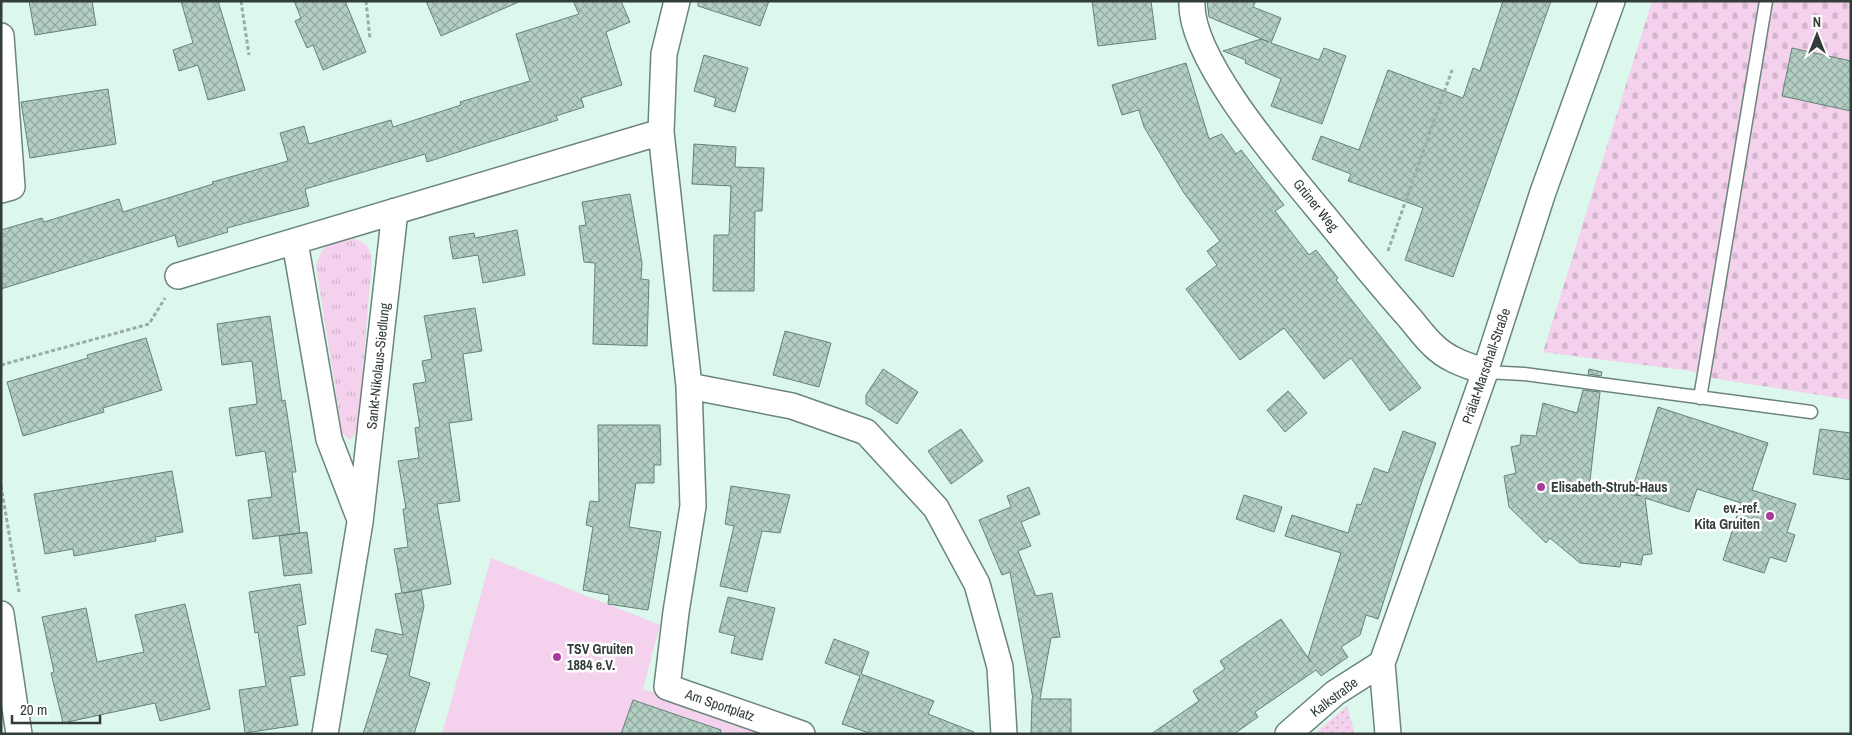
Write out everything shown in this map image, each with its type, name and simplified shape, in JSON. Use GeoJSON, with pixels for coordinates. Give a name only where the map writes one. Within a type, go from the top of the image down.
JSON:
{"type":"FeatureCollection","features":[{"type":"Feature","properties":{"kind":"street"},"geometry":{"type":"LineString","coordinates":[[677,1],[664,54],[661,132],[689,386],[792,406],[866,432],[936,508],[977,584],[1000,667],[1004,734]]}},
{"type":"Feature","properties":{"kind":"street","name":"Grüner Weg"},"geometry":{"type":"LineString","coordinates":[[1192,1],[1193,20],[1200,41],[1232,97],[1259,134],[1378,281],[1434,346],[1451,359],[1485,372]]}},
{"type":"Feature","properties":{"kind":"street","name":"Prälat-Marschall-Straße"},"geometry":{"type":"LineString","coordinates":[[1388,734],[1382,663],[1485,372],[1547,183],[1612,1]]}},
{"type":"Feature","properties":{"kind":"street"},"geometry":{"type":"LineString","coordinates":[[1,36],[12,187],[1,190]]}},
{"type":"Feature","properties":{"kind":"street"},"geometry":{"type":"LineString","coordinates":[[178,276],[661,132]]}},
{"type":"Feature","properties":{"kind":"street","name":"Sankt-Nikolaus-Siedlung"},"geometry":{"type":"LineString","coordinates":[[325,734],[360,522],[395,211]]}},
{"type":"Feature","properties":{"kind":"street","name":"Sankt-Nikolaus-Siedlung"},"geometry":{"type":"LineString","coordinates":[[296,242],[329,439],[360,522]]}},
{"type":"Feature","properties":{"kind":"street","name":"Am Sportplatz"},"geometry":{"type":"LineString","coordinates":[[689,386],[693,506],[676,612],[667,687],[802,734]]}},
{"type":"Feature","properties":{"kind":"street"},"geometry":{"type":"LineString","coordinates":[[1,614],[19,734]]}},
{"type":"Feature","properties":{"kind":"street","name":"Kalkstraße"},"geometry":{"type":"LineString","coordinates":[[1288,734],[1335,693],[1382,663]]}},
{"type":"Feature","properties":{"kind":"lane"},"geometry":{"type":"LineString","coordinates":[[1700,398],[1766,1]]}},
{"type":"Feature","properties":{"kind":"lane"},"geometry":{"type":"LineString","coordinates":[[1485,372],[1524,374],[1811,412]]}},
{"type":"Feature","properties":{"kind":"path"},"geometry":{"type":"LineString","coordinates":[[242,1],[248,55]]}},
{"type":"Feature","properties":{"kind":"path"},"geometry":{"type":"LineString","coordinates":[[366,1],[370,39]]}},
{"type":"Feature","properties":{"kind":"path"},"geometry":{"type":"LineString","coordinates":[[1378,281],[1452,70]]}},
{"type":"Feature","properties":{"kind":"path"},"geometry":{"type":"LineString","coordinates":[[1,365],[149,324],[178,276]]}},
{"type":"Feature","properties":{"kind":"green space"},"geometry":{"type":"Polygon","coordinates":[[[1652,1],[1851,1],[1851,400],[1712,378],[1691,371],[1543,352],[1652,1]]]}},
{"type":"Feature","properties":{"kind":"green space"},"geometry":{"type":"Polygon","coordinates":[[[356,239],[367,245],[372,258],[358,430],[350,440],[342,433],[316,265],[323,250],[330,243],[356,239]]]}},
{"type":"Feature","properties":{"kind":"green space","name":"TSV Gruiten 1884 e.V."},"geometry":{"type":"Polygon","coordinates":[[[491,558],[660,625],[643,689],[778,734],[442,734],[491,558]]]}},
{"type":"Feature","properties":{"kind":"green space"},"geometry":{"type":"Polygon","coordinates":[[[1347,706],[1355,734],[1314,734],[1347,706]]]}},
{"type":"Feature","properties":{"kind":"building"},"geometry":{"type":"Polygon","coordinates":[[[29,1],[92,1],[96,25],[35,35],[29,1]]]}},
{"type":"Feature","properties":{"kind":"building"},"geometry":{"type":"Polygon","coordinates":[[[181,1],[218,1],[245,90],[208,100],[198,65],[179,71],[173,50],[193,43],[181,1]]]}},
{"type":"Feature","properties":{"kind":"building"},"geometry":{"type":"Polygon","coordinates":[[[294,1],[345,1],[366,52],[323,70],[313,45],[307,48],[295,21],[301,18],[294,1]]]}},
{"type":"Feature","properties":{"kind":"building"},"geometry":{"type":"Polygon","coordinates":[[[426,1],[521,1],[441,36],[426,1]]]}},
{"type":"Feature","properties":{"kind":"building"},"geometry":{"type":"Polygon","coordinates":[[[573,1],[621,1],[630,22],[606,32],[622,85],[581,98],[584,107],[556,116],[558,120],[427,162],[425,154],[305,189],[309,206],[227,228],[228,232],[178,247],[175,235],[1,289],[1,230],[42,218],[44,222],[119,199],[123,212],[213,184],[212,182],[288,161],[280,133],[304,126],[309,144],[391,120],[393,127],[461,105],[460,102],[530,81],[516,34],[579,14],[573,1]]]}},
{"type":"Feature","properties":{"kind":"building"},"geometry":{"type":"Polygon","coordinates":[[[698,1],[769,1],[760,26],[698,6],[698,1]]]}},
{"type":"Feature","properties":{"kind":"building"},"geometry":{"type":"Polygon","coordinates":[[[1092,1],[1151,1],[1156,39],[1098,46],[1092,1]]]}},
{"type":"Feature","properties":{"kind":"building"},"geometry":{"type":"Polygon","coordinates":[[[1207,1],[1256,1],[1253,7],[1281,18],[1271,43],[1319,60],[1324,48],[1346,56],[1322,124],[1271,106],[1281,79],[1245,63],[1246,60],[1223,51],[1261,39],[1269,42],[1209,17],[1207,1]]]}},
{"type":"Feature","properties":{"kind":"building"},"geometry":{"type":"Polygon","coordinates":[[[1503,1],[1551,1],[1453,277],[1405,260],[1423,208],[1348,181],[1351,174],[1312,159],[1321,136],[1359,150],[1388,70],[1463,98],[1473,68],[1480,71],[1503,1]]]}},
{"type":"Feature","properties":{"kind":"building"},"geometry":{"type":"Polygon","coordinates":[[[1792,48],[1851,61],[1851,111],[1782,96],[1792,48]]]}},
{"type":"Feature","properties":{"kind":"building"},"geometry":{"type":"Polygon","coordinates":[[[704,55],[748,68],[735,112],[714,106],[716,98],[694,91],[704,55]]]}},
{"type":"Feature","properties":{"kind":"building"},"geometry":{"type":"Polygon","coordinates":[[[1186,63],[1209,139],[1222,134],[1236,154],[1241,150],[1284,205],[1275,211],[1309,255],[1316,250],[1338,278],[1336,280],[1421,388],[1390,411],[1351,358],[1324,379],[1284,328],[1240,360],[1186,289],[1217,265],[1207,251],[1220,241],[1184,193],[1144,127],[1139,110],[1122,115],[1112,85],[1186,63]]]}},
{"type":"Feature","properties":{"kind":"building"},"geometry":{"type":"Polygon","coordinates":[[[108,89],[116,144],[30,158],[21,102],[108,89]]]}},
{"type":"Feature","properties":{"kind":"building"},"geometry":{"type":"Polygon","coordinates":[[[694,144],[736,147],[735,167],[764,168],[762,211],[755,211],[754,291],[713,291],[714,235],[729,235],[731,186],[692,184],[694,144]]]}},
{"type":"Feature","properties":{"kind":"building"},"geometry":{"type":"Polygon","coordinates":[[[630,194],[642,263],[641,279],[649,280],[647,346],[593,344],[595,263],[584,262],[579,226],[586,225],[582,202],[630,194]]]}},
{"type":"Feature","properties":{"kind":"building"},"geometry":{"type":"Polygon","coordinates":[[[517,230],[525,275],[483,283],[478,255],[453,259],[449,237],[474,233],[475,238],[517,230]]]}},
{"type":"Feature","properties":{"kind":"building"},"geometry":{"type":"Polygon","coordinates":[[[475,308],[482,351],[463,354],[472,420],[449,423],[460,501],[437,504],[451,584],[403,593],[421,590],[424,606],[409,676],[430,683],[414,734],[363,734],[388,655],[371,651],[376,629],[403,635],[395,594],[402,593],[394,549],[408,547],[403,509],[406,509],[398,461],[419,458],[415,428],[420,427],[413,384],[426,382],[422,361],[432,359],[424,316],[475,308]]]}},
{"type":"Feature","properties":{"kind":"building"},"geometry":{"type":"Polygon","coordinates":[[[270,316],[282,401],[285,400],[296,472],[292,472],[300,533],[253,539],[248,500],[272,497],[265,451],[236,456],[229,408],[257,404],[252,361],[222,365],[217,324],[270,316]]]}},
{"type":"Feature","properties":{"kind":"building"},"geometry":{"type":"Polygon","coordinates":[[[785,331],[831,343],[819,387],[773,375],[785,331]]]}},
{"type":"Feature","properties":{"kind":"building"},"geometry":{"type":"Polygon","coordinates":[[[146,338],[162,390],[103,408],[104,412],[23,436],[7,382],[88,358],[87,355],[146,338]]]}},
{"type":"Feature","properties":{"kind":"building"},"geometry":{"type":"Polygon","coordinates":[[[883,369],[918,392],[897,424],[866,404],[866,395],[883,369]]]}},
{"type":"Feature","properties":{"kind":"building"},"geometry":{"type":"Polygon","coordinates":[[[1589,369],[1602,372],[1601,376],[1588,374],[1589,369]]]}},
{"type":"Feature","properties":{"kind":"building"},"geometry":{"type":"Polygon","coordinates":[[[1583,390],[1600,392],[1589,489],[1641,496],[1631,493],[1658,407],[1768,443],[1752,490],[1796,504],[1787,532],[1795,535],[1786,562],[1770,557],[1764,573],[1723,560],[1741,503],[1697,489],[1689,512],[1645,498],[1652,554],[1643,555],[1641,565],[1621,562],[1620,567],[1580,563],[1550,538],[1546,543],[1509,507],[1504,476],[1516,473],[1511,447],[1520,445],[1521,435],[1536,436],[1543,403],[1577,413],[1583,390]]]}},
{"type":"Feature","properties":{"kind":"building"},"geometry":{"type":"Polygon","coordinates":[[[1288,391],[1307,413],[1285,432],[1267,410],[1288,391]]]}},
{"type":"Feature","properties":{"kind":"building"},"geometry":{"type":"Polygon","coordinates":[[[598,425],[660,425],[661,465],[654,465],[654,483],[636,483],[629,527],[661,532],[648,610],[608,604],[609,595],[583,590],[593,527],[586,525],[590,501],[599,502],[598,425]]]}},
{"type":"Feature","properties":{"kind":"building"},"geometry":{"type":"Polygon","coordinates":[[[961,429],[983,461],[951,484],[928,451],[961,429]]]}},
{"type":"Feature","properties":{"kind":"building"},"geometry":{"type":"Polygon","coordinates":[[[1820,429],[1851,433],[1851,480],[1813,474],[1820,429]]]}},
{"type":"Feature","properties":{"kind":"building"},"geometry":{"type":"Polygon","coordinates":[[[1403,431],[1436,443],[1378,619],[1366,615],[1360,635],[1341,647],[1348,657],[1321,676],[1316,670],[1255,712],[1258,717],[1234,734],[1151,734],[1199,701],[1193,691],[1225,669],[1220,661],[1281,619],[1311,662],[1308,657],[1341,553],[1285,536],[1292,515],[1348,533],[1357,504],[1361,505],[1374,468],[1388,473],[1403,431]]]}},
{"type":"Feature","properties":{"kind":"building"},"geometry":{"type":"Polygon","coordinates":[[[172,471],[183,532],[155,537],[156,541],[74,556],[73,549],[45,554],[34,494],[172,471]]]}},
{"type":"Feature","properties":{"kind":"building"},"geometry":{"type":"Polygon","coordinates":[[[731,486],[790,495],[780,533],[762,531],[747,592],[720,586],[734,526],[725,524],[731,486]]]}},
{"type":"Feature","properties":{"kind":"building"},"geometry":{"type":"Polygon","coordinates":[[[1029,487],[1040,514],[1021,522],[1031,546],[1018,551],[1036,596],[1052,593],[1060,637],[1051,638],[1040,699],[1071,699],[1071,734],[1031,734],[1033,699],[1010,572],[1002,575],[979,520],[1011,507],[1007,496],[1029,487]]]}},
{"type":"Feature","properties":{"kind":"building"},"geometry":{"type":"Polygon","coordinates":[[[1244,495],[1282,507],[1274,532],[1236,519],[1244,495]]]}},
{"type":"Feature","properties":{"kind":"building"},"geometry":{"type":"Polygon","coordinates":[[[307,532],[312,573],[284,576],[279,536],[307,532]]]}},
{"type":"Feature","properties":{"kind":"building"},"geometry":{"type":"Polygon","coordinates":[[[300,584],[306,624],[297,626],[305,675],[290,677],[298,725],[245,733],[239,690],[266,686],[258,632],[255,633],[249,592],[300,584]]]}},
{"type":"Feature","properties":{"kind":"building"},"geometry":{"type":"Polygon","coordinates":[[[728,597],[775,608],[762,660],[731,653],[735,636],[719,632],[728,597]]]}},
{"type":"Feature","properties":{"kind":"building"},"geometry":{"type":"Polygon","coordinates":[[[185,604],[210,709],[160,721],[155,703],[63,723],[51,673],[54,672],[42,617],[86,608],[97,662],[144,652],[135,615],[185,604]]]}},
{"type":"Feature","properties":{"kind":"building"},"geometry":{"type":"Polygon","coordinates":[[[834,639],[869,652],[861,674],[934,701],[928,714],[974,732],[974,734],[872,734],[842,724],[860,676],[825,663],[834,639]]]}},
{"type":"Feature","properties":{"kind":"building"},"geometry":{"type":"Polygon","coordinates":[[[633,700],[721,730],[720,734],[621,734],[633,700]]]}},
{"type":"Feature","properties":{"kind":"place","name":"Elisabeth-Strub-Haus"},"geometry":{"type":"Point","coordinates":[1541,487]}},
{"type":"Feature","properties":{"kind":"place","name":"ev.-ref. Kita Gruiten"},"geometry":{"type":"Point","coordinates":[1770,516]}},
{"type":"Feature","properties":{"kind":"place","name":"TSV Gruiten 1884 e.V."},"geometry":{"type":"Point","coordinates":[557,657]}}]}
